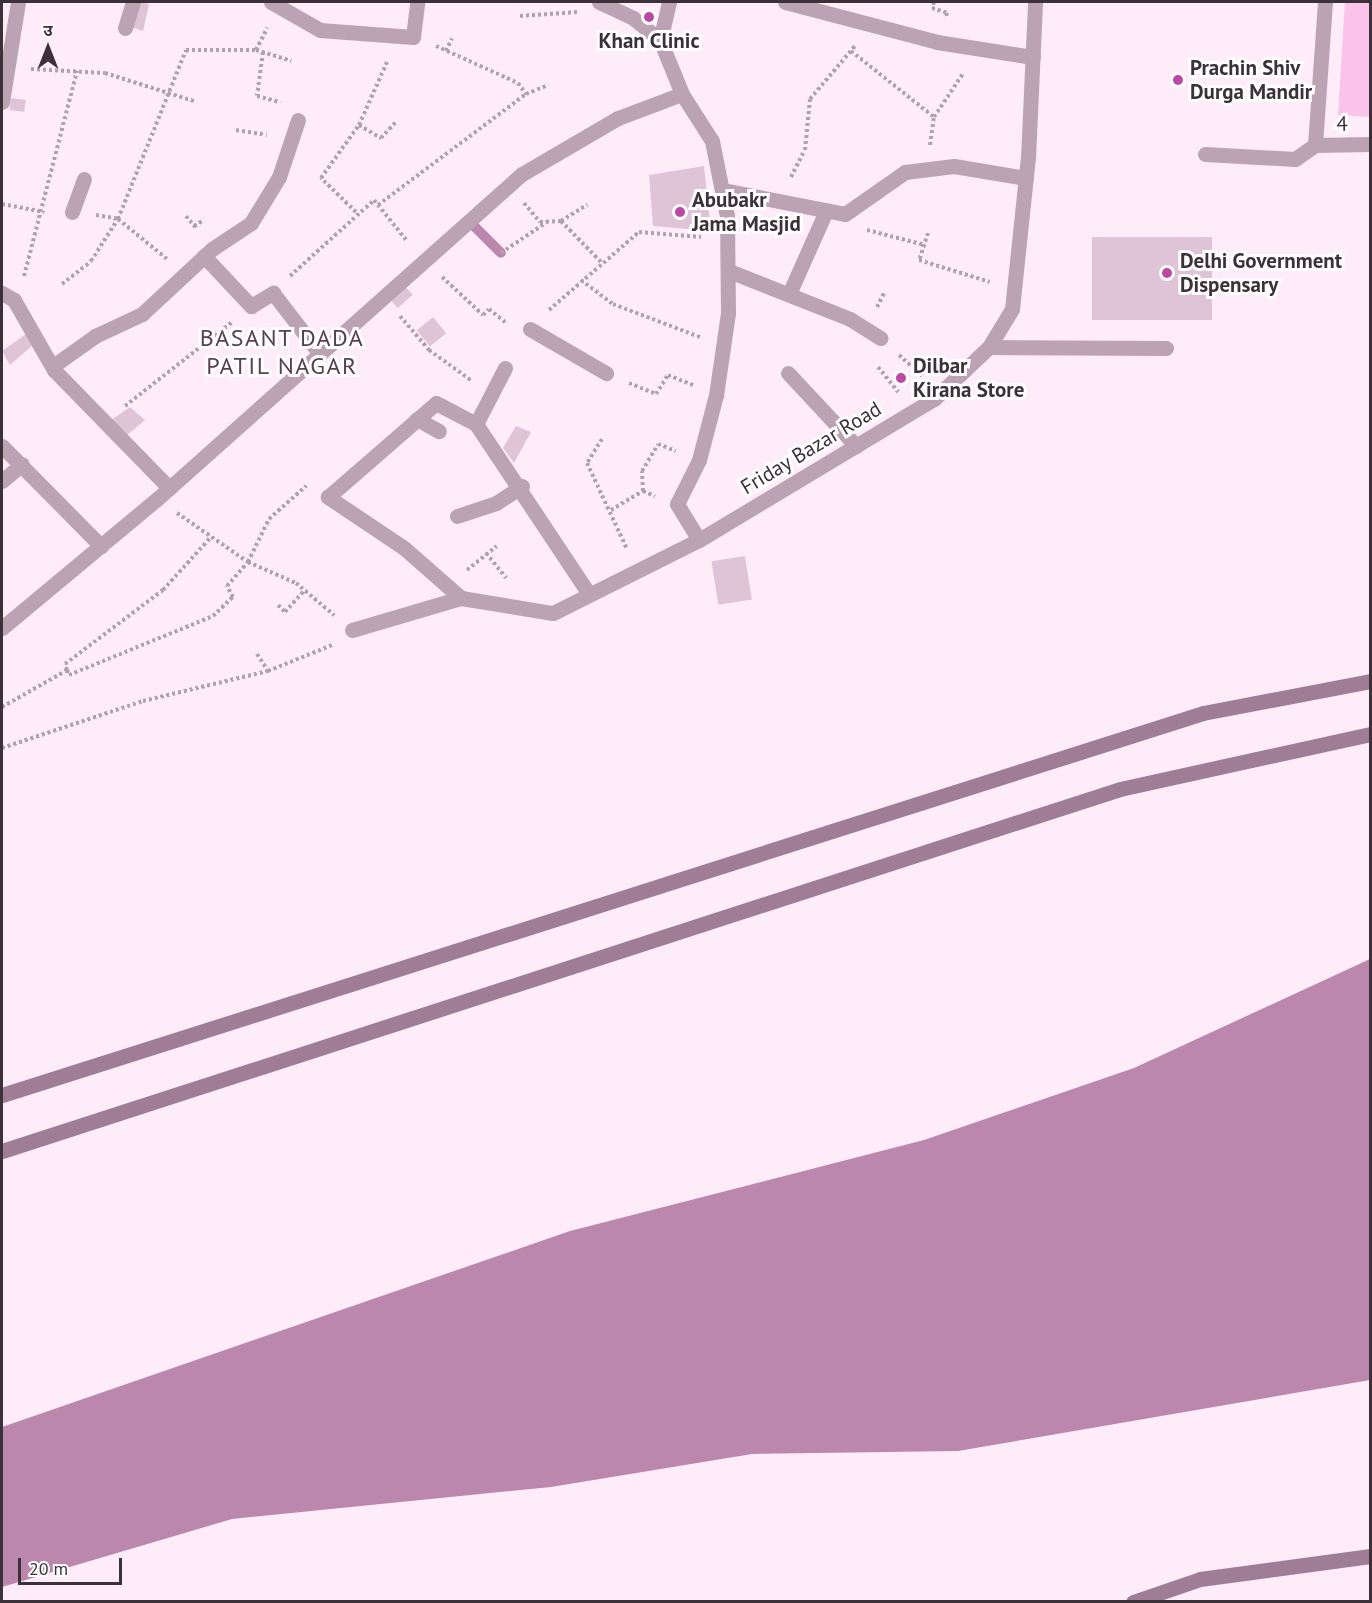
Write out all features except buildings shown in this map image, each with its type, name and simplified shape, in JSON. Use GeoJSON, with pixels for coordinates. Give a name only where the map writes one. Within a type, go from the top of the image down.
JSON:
{"type":"FeatureCollection","features":[{"type":"Feature","properties":{"kind":"main road"},"geometry":{"type":"LineString","coordinates":[[2,1095],[1203,713],[1371,681]]}},
{"type":"Feature","properties":{"kind":"main road"},"geometry":{"type":"LineString","coordinates":[[2,1151],[1120,789],[1371,734]]}},
{"type":"Feature","properties":{"kind":"main road"},"geometry":{"type":"LineString","coordinates":[[1132,1602],[1200,1579],[1371,1556]]}},
{"type":"Feature","properties":{"kind":"street"},"geometry":{"type":"LineString","coordinates":[[2,96],[18,2]]}},
{"type":"Feature","properties":{"kind":"street"},"geometry":{"type":"LineString","coordinates":[[125,28],[133,2]]}},
{"type":"Feature","properties":{"kind":"street"},"geometry":{"type":"LineString","coordinates":[[271,2],[320,30],[413,37],[417,2]]}},
{"type":"Feature","properties":{"kind":"street"},"geometry":{"type":"LineString","coordinates":[[599,2],[633,18],[660,40],[682,94],[712,141],[723,190],[729,271],[724,344],[716,395],[699,460],[677,504],[699,540]]}},
{"type":"Feature","properties":{"kind":"street"},"geometry":{"type":"LineString","coordinates":[[660,40],[669,2]]}},
{"type":"Feature","properties":{"kind":"street"},"geometry":{"type":"LineString","coordinates":[[785,2],[973,49],[1033,57]]}},
{"type":"Feature","properties":{"kind":"street","name":"Friday Bazar Road"},"geometry":{"type":"LineString","coordinates":[[456,593],[553,614],[635,569],[699,540],[856,446],[940,393],[989,347],[1011,309],[1014,289],[1026,178],[1035,2]]}},
{"type":"Feature","properties":{"kind":"street"},"geometry":{"type":"LineString","coordinates":[[1205,154],[1295,159],[1315,146],[1325,2]]}},
{"type":"Feature","properties":{"kind":"street"},"geometry":{"type":"LineString","coordinates":[[2,628],[157,499],[426,262],[508,186],[618,118],[682,94]]}},
{"type":"Feature","properties":{"kind":"street"},"geometry":{"type":"LineString","coordinates":[[53,366],[95,336],[142,314],[183,273],[251,223],[279,177],[298,120]]}},
{"type":"Feature","properties":{"kind":"street","name":"4"},"geometry":{"type":"LineString","coordinates":[[1315,146],[1371,144]]}},
{"type":"Feature","properties":{"kind":"street"},"geometry":{"type":"LineString","coordinates":[[723,190],[825,213],[852,211],[890,178],[954,166],[1026,178]]}},
{"type":"Feature","properties":{"kind":"street"},"geometry":{"type":"LineString","coordinates":[[72,212],[84,179]]}},
{"type":"Feature","properties":{"kind":"street"},"geometry":{"type":"LineString","coordinates":[[789,294],[825,213]]}},
{"type":"Feature","properties":{"kind":"street"},"geometry":{"type":"LineString","coordinates":[[204,256],[251,306],[273,293],[320,354]]}},
{"type":"Feature","properties":{"kind":"street"},"geometry":{"type":"LineString","coordinates":[[729,271],[789,294],[880,338]]}},
{"type":"Feature","properties":{"kind":"street"},"geometry":{"type":"LineString","coordinates":[[8,296],[53,366],[106,419],[169,488]]}},
{"type":"Feature","properties":{"kind":"street"},"geometry":{"type":"LineString","coordinates":[[523,330],[606,373]]}},
{"type":"Feature","properties":{"kind":"street"},"geometry":{"type":"LineString","coordinates":[[989,347],[1166,348]]}},
{"type":"Feature","properties":{"kind":"street"},"geometry":{"type":"LineString","coordinates":[[476,424],[491,391],[505,368]]}},
{"type":"Feature","properties":{"kind":"street"},"geometry":{"type":"LineString","coordinates":[[788,373],[856,446]]}},
{"type":"Feature","properties":{"kind":"street"},"geometry":{"type":"LineString","coordinates":[[352,630],[456,593],[404,548],[328,497],[436,403],[476,424],[522,486],[589,594]]}},
{"type":"Feature","properties":{"kind":"street"},"geometry":{"type":"LineString","coordinates":[[417,419],[439,430]]}},
{"type":"Feature","properties":{"kind":"street"},"geometry":{"type":"LineString","coordinates":[[2,446],[101,546]]}},
{"type":"Feature","properties":{"kind":"street"},"geometry":{"type":"LineString","coordinates":[[2,481],[22,464]]}},
{"type":"Feature","properties":{"kind":"street"},"geometry":{"type":"LineString","coordinates":[[457,516],[496,503],[522,486]]}},
{"type":"Feature","properties":{"kind":"path"},"geometry":{"type":"LineString","coordinates":[[520,16],[554,16],[583,7]]}},
{"type":"Feature","properties":{"kind":"path"},"geometry":{"type":"LineString","coordinates":[[779,202],[804,150],[810,99],[873,25]]}},
{"type":"Feature","properties":{"kind":"path"},"geometry":{"type":"LineString","coordinates":[[413,37],[518,83],[526,94]]}},
{"type":"Feature","properties":{"kind":"path"},"geometry":{"type":"LineString","coordinates":[[446,51],[452,38]]}},
{"type":"Feature","properties":{"kind":"path"},"geometry":{"type":"LineString","coordinates":[[926,171],[934,117],[970,64],[973,49]]}},
{"type":"Feature","properties":{"kind":"path"},"geometry":{"type":"LineString","coordinates":[[62,284],[91,261],[118,219],[146,161],[167,96],[186,50],[263,51],[291,61]]}},
{"type":"Feature","properties":{"kind":"path"},"geometry":{"type":"LineString","coordinates":[[263,51],[257,96],[295,106],[291,118],[298,120]]}},
{"type":"Feature","properties":{"kind":"path"},"geometry":{"type":"LineString","coordinates":[[851,51],[934,117]]}},
{"type":"Feature","properties":{"kind":"path"},"geometry":{"type":"LineString","coordinates":[[356,212],[321,178],[359,125],[388,60],[377,57]]}},
{"type":"Feature","properties":{"kind":"path"},"geometry":{"type":"LineString","coordinates":[[7,68],[105,73],[167,96],[197,102]]}},
{"type":"Feature","properties":{"kind":"path"},"geometry":{"type":"LineString","coordinates":[[8,296],[43,212],[54,146],[77,71]]}},
{"type":"Feature","properties":{"kind":"path"},"geometry":{"type":"LineString","coordinates":[[378,206],[526,94],[548,85]]}},
{"type":"Feature","properties":{"kind":"path"},"geometry":{"type":"LineString","coordinates":[[359,125],[381,138],[396,122]]}},
{"type":"Feature","properties":{"kind":"path"},"geometry":{"type":"LineString","coordinates":[[508,186],[540,222],[561,221],[587,206]]}},
{"type":"Feature","properties":{"kind":"path"},"geometry":{"type":"LineString","coordinates":[[273,293],[356,212],[374,200],[426,262],[483,315],[489,309],[523,330]]}},
{"type":"Feature","properties":{"kind":"path"},"geometry":{"type":"LineString","coordinates":[[2,204],[43,212],[72,212],[118,219],[183,273]]}},
{"type":"Feature","properties":{"kind":"path"},"geometry":{"type":"LineString","coordinates":[[852,211],[858,228],[925,245]]}},
{"type":"Feature","properties":{"kind":"path"},"geometry":{"type":"LineString","coordinates":[[194,226],[204,220]]}},
{"type":"Feature","properties":{"kind":"path"},"geometry":{"type":"LineString","coordinates":[[561,221],[602,263]]}},
{"type":"Feature","properties":{"kind":"path"},"geometry":{"type":"LineString","coordinates":[[501,253],[548,222]]}},
{"type":"Feature","properties":{"kind":"path"},"geometry":{"type":"LineString","coordinates":[[565,294],[639,232],[728,243]]}},
{"type":"Feature","properties":{"kind":"path"},"geometry":{"type":"LineString","coordinates":[[928,233],[920,260],[1014,289]]}},
{"type":"Feature","properties":{"kind":"path"},"geometry":{"type":"LineString","coordinates":[[581,280],[613,304],[724,344]]}},
{"type":"Feature","properties":{"kind":"path"},"geometry":{"type":"LineString","coordinates":[[385,298],[453,371],[491,391]]}},
{"type":"Feature","properties":{"kind":"path"},"geometry":{"type":"LineString","coordinates":[[106,419],[251,306]]}},
{"type":"Feature","properties":{"kind":"path"},"geometry":{"type":"LineString","coordinates":[[880,338],[940,393]]}},
{"type":"Feature","properties":{"kind":"path"},"geometry":{"type":"LineString","coordinates":[[606,373],[656,394],[668,375],[716,395]]}},
{"type":"Feature","properties":{"kind":"path"},"geometry":{"type":"LineString","coordinates":[[602,439],[587,463],[611,510],[635,569]]}},
{"type":"Feature","properties":{"kind":"path"},"geometry":{"type":"LineString","coordinates":[[643,491],[642,471],[658,444],[699,460]]}},
{"type":"Feature","properties":{"kind":"path"},"geometry":{"type":"LineString","coordinates":[[212,537],[163,590],[65,664],[69,675],[199,626],[233,597],[227,586],[248,562],[269,519],[304,485],[328,497]]}},
{"type":"Feature","properties":{"kind":"path"},"geometry":{"type":"LineString","coordinates":[[611,510],[643,491]]}},
{"type":"Feature","properties":{"kind":"path"},"geometry":{"type":"LineString","coordinates":[[643,491],[677,504]]}},
{"type":"Feature","properties":{"kind":"path"},"geometry":{"type":"LineString","coordinates":[[2,748],[143,700],[268,670],[330,647],[352,630],[304,590],[248,562],[157,499]]}},
{"type":"Feature","properties":{"kind":"path"},"geometry":{"type":"LineString","coordinates":[[456,593],[497,546]]}},
{"type":"Feature","properties":{"kind":"path"},"geometry":{"type":"LineString","coordinates":[[278,605],[285,612],[304,590]]}},
{"type":"Feature","properties":{"kind":"path"},"geometry":{"type":"LineString","coordinates":[[257,654],[268,670]]}},
{"type":"Feature","properties":{"kind":"path"},"geometry":{"type":"LineString","coordinates":[[2,707],[67,670]]}},
{"type":"Feature","properties":{"kind":"shaded area"},"geometry":{"type":"Polygon","coordinates":[[[1345,2],[1370,2],[1370,117],[1338,115],[1345,2]]]}},
{"type":"Feature","properties":{"kind":"shaded area"},"geometry":{"type":"Polygon","coordinates":[[[1370,959],[1370,1380],[958,1451],[752,1454],[551,1487],[232,1519],[2,1587],[2,1427],[570,1231],[924,1140],[1134,1068],[1370,959]]]}},
{"type":"Feature","properties":{"kind":"waterway"},"geometry":{"type":"LineString","coordinates":[[469,221],[501,253]]}},
{"type":"Feature","properties":{"kind":"place","name":"Khan Clinic"},"geometry":{"type":"Point","coordinates":[649,17]}},
{"type":"Feature","properties":{"kind":"place","name":"Prachin Shiv Durga Mandir"},"geometry":{"type":"Point","coordinates":[1178,80]}},
{"type":"Feature","properties":{"kind":"place","name":"Abubakr Jama Masjid"},"geometry":{"type":"Point","coordinates":[680,212]}},
{"type":"Feature","properties":{"kind":"place","name":"Delhi Government Dispensary"},"geometry":{"type":"Point","coordinates":[1167,273]}},
{"type":"Feature","properties":{"kind":"place","name":"Dilbar Kirana Store"},"geometry":{"type":"Point","coordinates":[901,378]}},
{"type":"Feature","properties":{"kind":"district","name":"BASANT DADA PATIL NAGAR"},"geometry":{"type":"Point","coordinates":[282,352]}}]}
